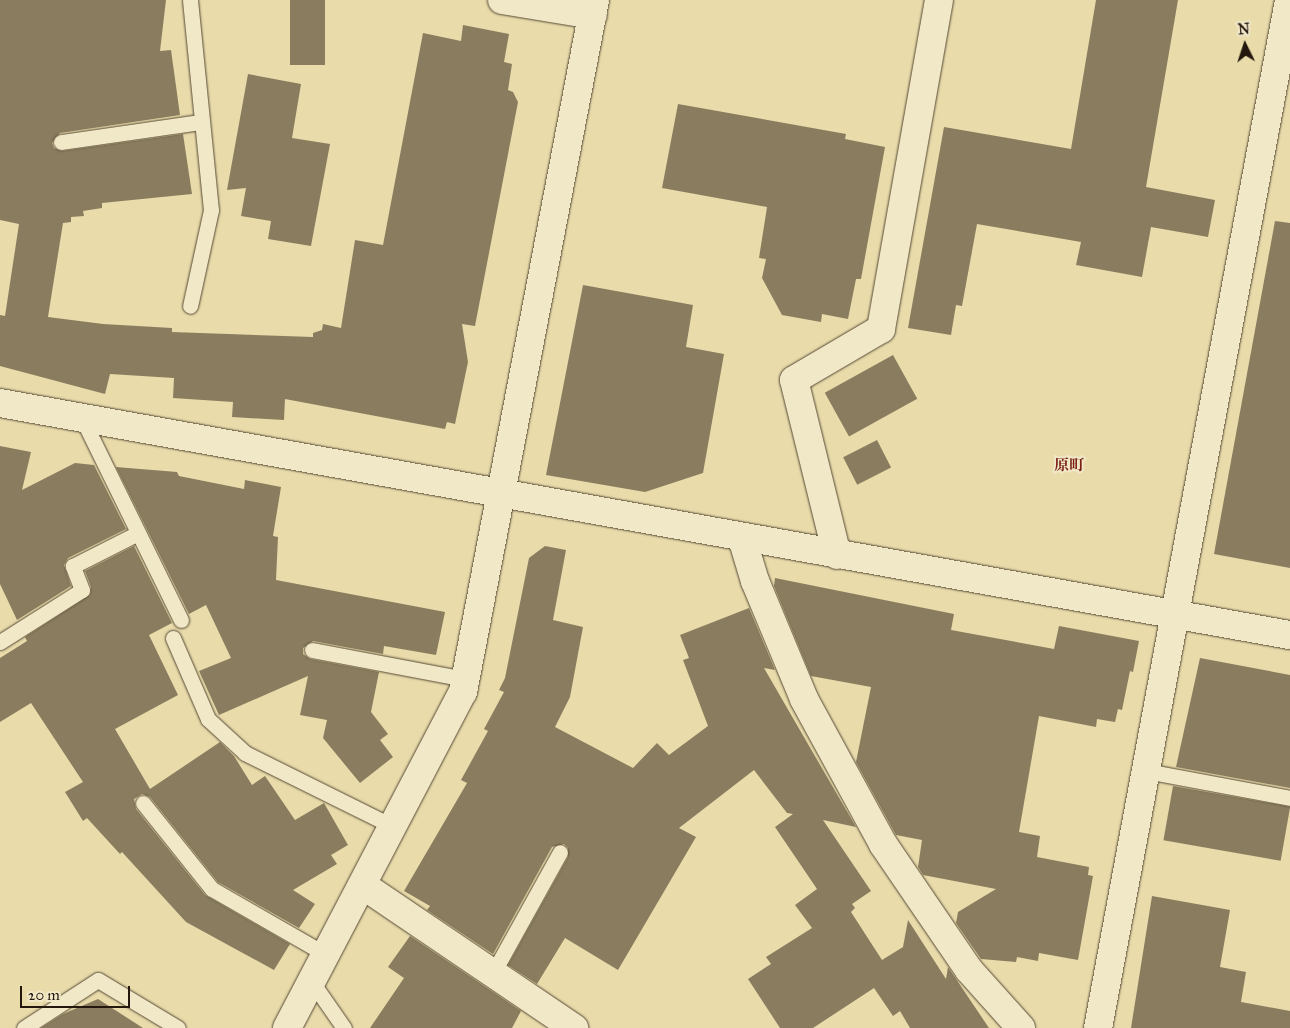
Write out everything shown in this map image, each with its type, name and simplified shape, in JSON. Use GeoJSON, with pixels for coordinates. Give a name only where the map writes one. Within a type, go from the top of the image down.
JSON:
{"type":"FeatureCollection","features":[{"type":"Feature","properties":{"kind":"street"},"geometry":{"type":"LineString","coordinates":[[287,1028],[364,886],[463,692],[466,679],[503,496],[594,8],[502,0]]}},
{"type":"Feature","properties":{"kind":"street"},"geometry":{"type":"LineString","coordinates":[[837,555],[794,380],[881,329],[939,0]]}},
{"type":"Feature","properties":{"kind":"street"},"geometry":{"type":"LineString","coordinates":[[1098,1028],[1289,0]]}},
{"type":"Feature","properties":{"kind":"street"},"geometry":{"type":"LineString","coordinates":[[0,403],[503,496],[1290,635]]}},
{"type":"Feature","properties":{"kind":"street"},"geometry":{"type":"LineString","coordinates":[[742,538],[756,581],[804,699],[883,844],[969,970],[1021,1028]]}},
{"type":"Feature","properties":{"kind":"street"},"geometry":{"type":"LineString","coordinates":[[364,886],[574,1028]]}},
{"type":"Feature","properties":{"kind":"lane"},"geometry":{"type":"LineString","coordinates":[[190,0],[200,122],[211,210],[190,306]]}},
{"type":"Feature","properties":{"kind":"lane"},"geometry":{"type":"LineString","coordinates":[[61,142],[200,122]]}},
{"type":"Feature","properties":{"kind":"lane"},"geometry":{"type":"LineString","coordinates":[[82,418],[181,620]]}},
{"type":"Feature","properties":{"kind":"lane"},"geometry":{"type":"LineString","coordinates":[[0,642],[82,590],[73,566],[138,533]]}},
{"type":"Feature","properties":{"kind":"lane"},"geometry":{"type":"LineString","coordinates":[[173,638],[208,719],[245,753],[394,827]]}},
{"type":"Feature","properties":{"kind":"lane"},"geometry":{"type":"LineString","coordinates":[[312,650],[466,679]]}},
{"type":"Feature","properties":{"kind":"lane"},"geometry":{"type":"LineString","coordinates":[[1146,771],[1290,798]]}},
{"type":"Feature","properties":{"kind":"lane"},"geometry":{"type":"LineString","coordinates":[[143,803],[212,889],[327,955]]}},
{"type":"Feature","properties":{"kind":"lane"},"geometry":{"type":"LineString","coordinates":[[494,973],[560,852]]}},
{"type":"Feature","properties":{"kind":"lane"},"geometry":{"type":"LineString","coordinates":[[24,1028],[98,980],[178,1028]]}},
{"type":"Feature","properties":{"kind":"lane"},"geometry":{"type":"LineString","coordinates":[[312,982],[344,1028]]}},
{"type":"Feature","properties":{"kind":"building"},"geometry":{"type":"Polygon","coordinates":[[[0,0],[166,0],[160,51],[171,50],[180,115],[60,133],[52,143],[54,148],[62,151],[183,134],[192,194],[102,203],[102,208],[83,211],[84,216],[71,217],[71,222],[63,223],[48,317],[103,324],[172,328],[172,332],[313,337],[313,333],[322,330],[323,324],[341,328],[355,240],[383,245],[423,33],[461,41],[463,25],[509,34],[504,62],[512,64],[508,90],[513,92],[518,102],[475,326],[462,324],[468,362],[455,424],[447,422],[445,429],[285,399],[284,420],[232,417],[233,402],[173,398],[174,378],[110,374],[105,394],[0,366],[0,315],[5,316],[19,224],[0,220],[0,0]]]}},
{"type":"Feature","properties":{"kind":"building"},"geometry":{"type":"Polygon","coordinates":[[[290,0],[325,0],[325,65],[290,65],[290,0]]]}},
{"type":"Feature","properties":{"kind":"building"},"geometry":{"type":"Polygon","coordinates":[[[1096,0],[1178,0],[1146,187],[1215,200],[1208,237],[1151,227],[1142,277],[1076,265],[1081,242],[977,224],[962,306],[956,305],[951,335],[908,328],[944,127],[1071,149],[1096,0]]]}},
{"type":"Feature","properties":{"kind":"building"},"geometry":{"type":"Polygon","coordinates":[[[248,74],[301,84],[292,138],[330,144],[311,246],[268,239],[271,221],[241,216],[246,188],[227,190],[248,74]]]}},
{"type":"Feature","properties":{"kind":"building"},"geometry":{"type":"Polygon","coordinates":[[[678,104],[846,134],[845,139],[885,147],[861,279],[856,279],[848,319],[822,314],[821,322],[782,315],[762,278],[766,259],[759,258],[767,207],[662,188],[678,104]]]}},
{"type":"Feature","properties":{"kind":"building"},"geometry":{"type":"Polygon","coordinates":[[[1275,221],[1290,223],[1290,568],[1214,554],[1275,221]]]}},
{"type":"Feature","properties":{"kind":"building"},"geometry":{"type":"Polygon","coordinates":[[[583,285],[693,305],[686,347],[724,354],[703,473],[645,492],[546,475],[583,285]]]}},
{"type":"Feature","properties":{"kind":"building"},"geometry":{"type":"Polygon","coordinates":[[[893,355],[917,399],[849,437],[825,393],[893,355]]]}},
{"type":"Feature","properties":{"kind":"building"},"geometry":{"type":"Polygon","coordinates":[[[877,440],[891,468],[857,485],[843,457],[877,440]]]}},
{"type":"Feature","properties":{"kind":"building"},"geometry":{"type":"Polygon","coordinates":[[[0,446],[31,452],[22,490],[75,463],[94,465],[126,529],[68,558],[64,565],[71,586],[17,620],[0,584],[0,446]]]}},
{"type":"Feature","properties":{"kind":"building"},"geometry":{"type":"Polygon","coordinates":[[[116,467],[177,472],[179,476],[244,489],[245,480],[281,487],[273,536],[278,537],[276,580],[445,612],[436,655],[384,646],[383,654],[313,641],[303,648],[303,654],[310,659],[379,672],[371,712],[388,734],[380,740],[393,757],[360,783],[323,738],[327,720],[300,715],[308,676],[219,715],[199,671],[231,658],[206,605],[189,614],[116,467]]]}},
{"type":"Feature","properties":{"kind":"building"},"geometry":{"type":"Polygon","coordinates":[[[134,546],[172,623],[149,635],[178,695],[115,729],[150,789],[220,742],[234,756],[252,785],[265,776],[295,820],[324,803],[348,845],[331,855],[337,864],[293,890],[315,904],[299,928],[218,882],[150,797],[142,794],[134,799],[136,809],[205,895],[290,944],[274,970],[186,922],[122,852],[120,854],[87,818],[83,821],[65,792],[83,782],[31,703],[0,722],[0,658],[27,641],[25,637],[90,595],[91,587],[85,571],[134,546]]]}},
{"type":"Feature","properties":{"kind":"building"},"geometry":{"type":"Polygon","coordinates":[[[545,546],[566,550],[553,620],[583,627],[570,697],[555,727],[633,768],[657,743],[669,755],[708,726],[683,660],[689,658],[680,635],[749,608],[775,670],[764,668],[856,827],[823,820],[871,891],[852,904],[855,908],[851,912],[882,960],[903,947],[908,920],[946,979],[948,967],[989,1028],[910,1028],[900,1011],[893,1016],[874,988],[813,1028],[780,1028],[748,979],[771,964],[766,957],[812,928],[795,905],[817,889],[775,827],[793,814],[787,813],[754,770],[679,828],[696,837],[618,970],[565,938],[537,984],[508,965],[568,857],[568,848],[564,844],[552,847],[493,954],[427,910],[430,906],[404,891],[467,783],[461,780],[488,731],[484,729],[504,692],[499,690],[505,678],[529,558],[545,546]]]}},
{"type":"Feature","properties":{"kind":"building"},"geometry":{"type":"Polygon","coordinates":[[[775,578],[954,614],[951,630],[1054,649],[1059,626],[1139,641],[1133,672],[1130,671],[1122,710],[1118,709],[1115,722],[1097,719],[1096,727],[1039,716],[1019,832],[1040,836],[1037,857],[1089,867],[1088,875],[1093,876],[1078,960],[1039,953],[1038,961],[1017,957],[1016,962],[981,959],[956,923],[958,912],[996,889],[923,875],[918,867],[922,840],[896,835],[856,762],[871,687],[811,676],[774,586],[775,578]]]}},
{"type":"Feature","properties":{"kind":"building"},"geometry":{"type":"Polygon","coordinates":[[[1200,658],[1290,675],[1290,788],[1176,767],[1200,658]]]}},
{"type":"Feature","properties":{"kind":"building"},"geometry":{"type":"Polygon","coordinates":[[[1173,786],[1290,807],[1281,861],[1163,840],[1173,786]]]}},
{"type":"Feature","properties":{"kind":"building"},"geometry":{"type":"Polygon","coordinates":[[[1152,896],[1230,910],[1220,967],[1246,972],[1241,1002],[1290,1011],[1290,1028],[1131,1028],[1152,896]]]}},
{"type":"Feature","properties":{"kind":"building"},"geometry":{"type":"Polygon","coordinates":[[[410,936],[521,1011],[512,1028],[370,1028],[404,978],[388,967],[410,936]]]}},
{"type":"Feature","properties":{"kind":"building"},"geometry":{"type":"Polygon","coordinates":[[[98,999],[143,1028],[41,1028],[63,1014],[98,999]]]}},
{"type":"Feature","properties":{"kind":"district","name":"原町"},"geometry":{"type":"Point","coordinates":[1069,466]}}]}
